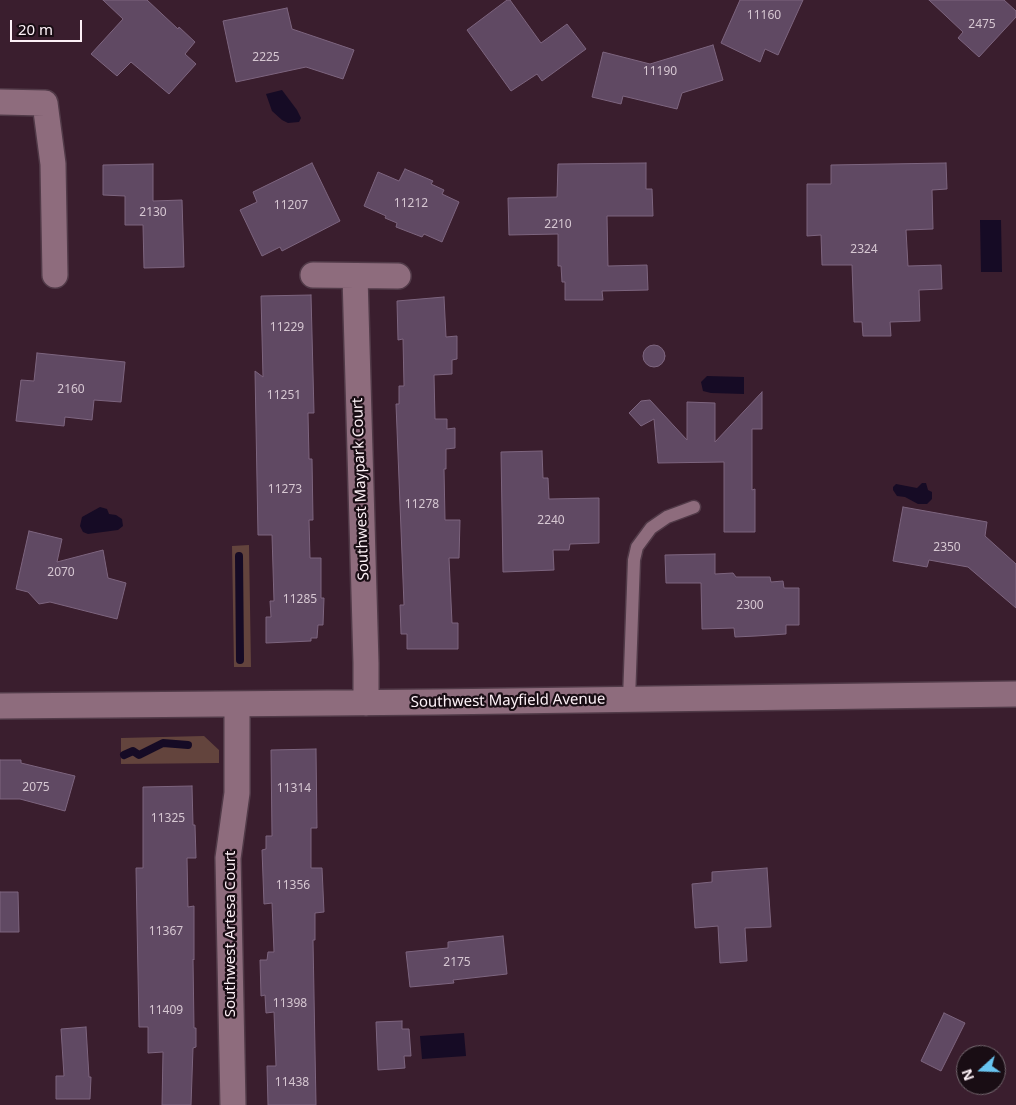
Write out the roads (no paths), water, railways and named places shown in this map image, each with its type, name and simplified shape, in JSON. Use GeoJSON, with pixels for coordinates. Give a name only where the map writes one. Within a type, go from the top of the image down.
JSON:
{"type":"FeatureCollection","features":[{"type":"Feature","properties":{"kind":"street"},"geometry":{"type":"LineString","coordinates":[[0,102],[45,103],[53,164],[55,275]]}},
{"type":"Feature","properties":{"kind":"street"},"geometry":{"type":"LineString","coordinates":[[313,275],[398,276]]}},
{"type":"Feature","properties":{"kind":"street","name":"Southwest Maypark Court"},"geometry":{"type":"LineString","coordinates":[[355,276],[366,702]]}},
{"type":"Feature","properties":{"kind":"street","name":"Southwest Mayfield Avenue"},"geometry":{"type":"LineString","coordinates":[[0,706],[1016,694]]}},
{"type":"Feature","properties":{"kind":"street","name":"Southwest Artesa Court"},"geometry":{"type":"LineString","coordinates":[[233,1105],[228,858],[237,793],[237,704]]}},
{"type":"Feature","properties":{"kind":"lane"},"geometry":{"type":"LineString","coordinates":[[629,699],[634,560],[637,547],[651,528],[667,517],[694,507]]}},
{"type":"Feature","properties":{"kind":"waterway"},"geometry":{"type":"LineString","coordinates":[[239,556],[240,660]]}},
{"type":"Feature","properties":{"kind":"waterway"},"geometry":{"type":"LineString","coordinates":[[124,755],[133,751],[139,755],[163,743],[188,745]]}}]}
